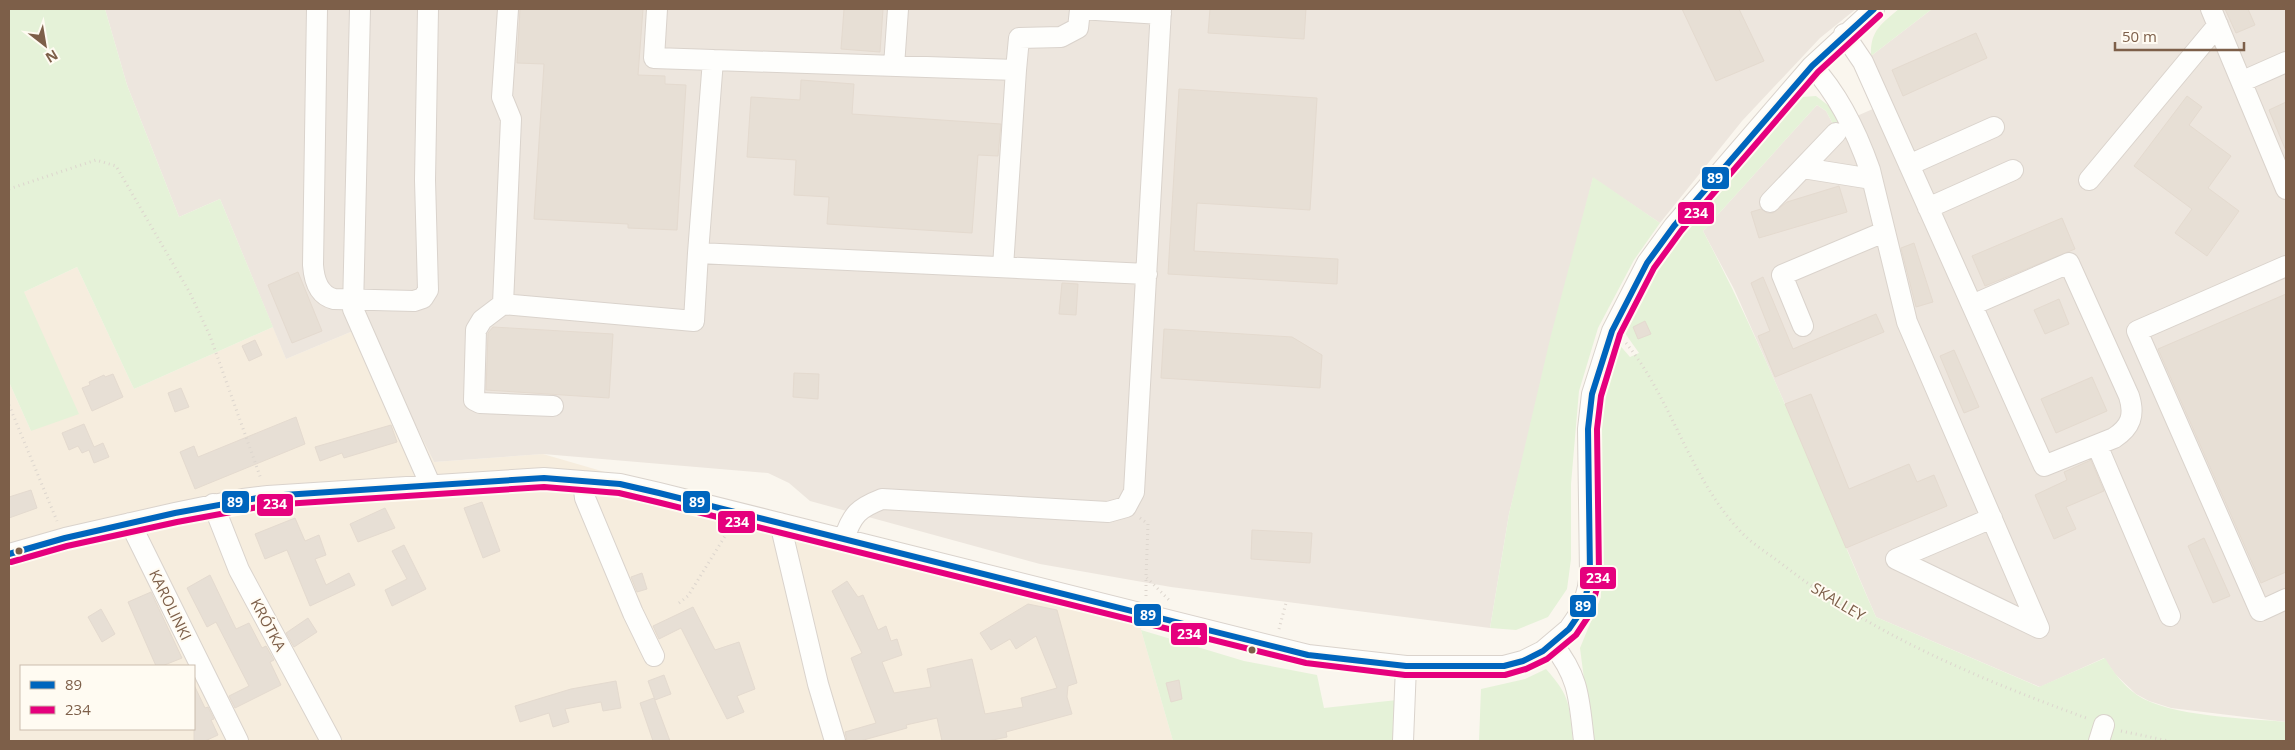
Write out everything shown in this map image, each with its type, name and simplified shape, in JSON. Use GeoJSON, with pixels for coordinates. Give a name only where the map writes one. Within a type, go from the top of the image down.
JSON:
{"type":"FeatureCollection","features":[{"type":"Feature","properties":{"kind":"street"},"geometry":{"type":"LineString","coordinates":[[317,9],[314,274],[318,286],[328,298],[414,301],[423,298],[428,290],[429,246],[424,180],[428,9]]}},
{"type":"Feature","properties":{"kind":"street"},"geometry":{"type":"LineString","coordinates":[[360,9],[352,300],[362,330],[430,484]]}},
{"type":"Feature","properties":{"kind":"street"},"geometry":{"type":"LineString","coordinates":[[503,304],[511,119],[502,97],[508,9]]}},
{"type":"Feature","properties":{"kind":"street"},"geometry":{"type":"LineString","coordinates":[[657,9],[654,58],[1016,70]]}},
{"type":"Feature","properties":{"kind":"street"},"geometry":{"type":"LineString","coordinates":[[894,66],[898,9]]}},
{"type":"Feature","properties":{"kind":"street"},"geometry":{"type":"LineString","coordinates":[[844,539],[850,521],[854,516],[864,506],[882,498],[1108,512],[1126,507],[1134,492],[1161,12],[1080,9],[1078,28],[1060,37],[1019,38],[1003,267]]}},
{"type":"Feature","properties":{"kind":"street"},"geometry":{"type":"LineString","coordinates":[[9,554],[49,542],[213,504],[268,496],[544,478],[628,486],[1308,655],[1406,666],[1504,666],[1523,661],[1553,645],[1582,610],[1590,573],[1588,429],[1592,394],[1612,331],[1647,263],[1674,226],[1812,66],[1844,34],[1874,9]]}},
{"type":"Feature","properties":{"kind":"street"},"geometry":{"type":"LineString","coordinates":[[2089,180],[2215,17],[2286,189]]}},
{"type":"Feature","properties":{"kind":"street"},"geometry":{"type":"LineString","coordinates":[[1844,34],[1863,62],[2044,466],[2124,432],[2131,420],[2133,408],[2130,396],[2069,263],[1972,304]]}},
{"type":"Feature","properties":{"kind":"street"},"geometry":{"type":"LineString","coordinates":[[553,406],[480,403],[474,400],[476,330],[482,320],[503,304],[694,321],[713,60]]}},
{"type":"Feature","properties":{"kind":"street"},"geometry":{"type":"LineString","coordinates":[[2242,81],[2286,62]]}},
{"type":"Feature","properties":{"kind":"street"},"geometry":{"type":"LineString","coordinates":[[1812,66],[1830,88],[1863,149],[1907,322],[1992,518],[2039,628],[1896,559],[1992,518]]}},
{"type":"Feature","properties":{"kind":"street"},"geometry":{"type":"LineString","coordinates":[[1909,165],[1994,127]]}},
{"type":"Feature","properties":{"kind":"street"},"geometry":{"type":"LineString","coordinates":[[1770,202],[1836,133]]}},
{"type":"Feature","properties":{"kind":"street"},"geometry":{"type":"LineString","coordinates":[[1803,168],[1872,179]]}},
{"type":"Feature","properties":{"kind":"street"},"geometry":{"type":"LineString","coordinates":[[1928,208],[2014,170]]}},
{"type":"Feature","properties":{"kind":"street"},"geometry":{"type":"LineString","coordinates":[[1802,326],[1782,275],[1884,232]]}},
{"type":"Feature","properties":{"kind":"street"},"geometry":{"type":"LineString","coordinates":[[698,253],[1146,274]]}},
{"type":"Feature","properties":{"kind":"street"},"geometry":{"type":"LineString","coordinates":[[2286,266],[2137,331],[2260,611],[2286,599]]}},
{"type":"Feature","properties":{"kind":"street"},"geometry":{"type":"LineString","coordinates":[[2097,445],[2170,616]]}},
{"type":"Feature","properties":{"kind":"street"},"geometry":{"type":"LineString","coordinates":[[583,481],[584,498],[633,613],[654,656]]}},
{"type":"Feature","properties":{"kind":"street","name":"KRÓTKA"},"geometry":{"type":"LineString","coordinates":[[213,504],[239,570],[331,741]]}},
{"type":"Feature","properties":{"kind":"street","name":"KAROLINKI"},"geometry":{"type":"LineString","coordinates":[[130,523],[238,741]]}},
{"type":"Feature","properties":{"kind":"street"},"geometry":{"type":"LineString","coordinates":[[780,523],[818,684],[835,741]]}},
{"type":"Feature","properties":{"kind":"street"},"geometry":{"type":"LineString","coordinates":[[1553,645],[1567,662],[1575,680],[1584,741]]}},
{"type":"Feature","properties":{"kind":"street"},"geometry":{"type":"LineString","coordinates":[[1404,741],[1406,666]]}},
{"type":"Feature","properties":{"kind":"path"},"geometry":{"type":"LineString","coordinates":[[9,189],[96,160],[116,166],[190,293],[210,336],[241,426],[268,496]]}},
{"type":"Feature","properties":{"kind":"path","name":"SKALLEY"},"geometry":{"type":"LineString","coordinates":[[1612,331],[1621,337],[1632,350],[1705,484],[1743,534],[1808,585],[1905,642],[2102,733],[2128,733],[2169,741]]}},
{"type":"Feature","properties":{"kind":"path"},"geometry":{"type":"LineString","coordinates":[[9,405],[59,526]]}},
{"type":"Feature","properties":{"kind":"path"},"geometry":{"type":"LineString","coordinates":[[1126,507],[1148,524],[1146,605]]}},
{"type":"Feature","properties":{"kind":"path"},"geometry":{"type":"LineString","coordinates":[[679,603],[688,596],[735,522]]}},
{"type":"Feature","properties":{"kind":"path"},"geometry":{"type":"LineString","coordinates":[[1146,577],[1178,608]]}},
{"type":"Feature","properties":{"kind":"path"},"geometry":{"type":"LineString","coordinates":[[1277,638],[1286,603]]}},
{"type":"Feature","properties":{"kind":"shaded area"},"geometry":{"type":"Polygon","coordinates":[[[105,9],[1856,9],[1820,38],[1742,121],[1660,223],[1593,178],[1509,514],[1490,628],[1171,587],[1040,564],[810,501],[789,483],[768,473],[543,454],[434,462],[368,330],[353,331],[286,359],[220,199],[179,217],[127,85],[105,9]]]}},
{"type":"Feature","properties":{"kind":"shaded area"},"geometry":{"type":"Polygon","coordinates":[[[1932,9],[2286,9],[2286,722],[2171,708],[2149,701],[2136,694],[2115,674],[2104,658],[2040,687],[1876,617],[1734,289],[1703,231],[1817,105],[1826,111],[1834,126],[1891,101],[1871,56],[1932,9]]]}},
{"type":"Feature","properties":{"kind":"shaded area"},"geometry":{"type":"Polygon","coordinates":[[[77,267],[134,389],[273,327],[286,359],[353,331],[368,330],[434,462],[543,454],[780,523],[1143,615],[1141,630],[1173,741],[9,741],[9,382],[31,431],[24,292],[77,267]]]}},
{"type":"Feature","properties":{"kind":"green space"},"geometry":{"type":"Polygon","coordinates":[[[9,9],[105,9],[127,85],[179,217],[220,199],[273,327],[134,389],[77,267],[24,292],[79,414],[31,431],[9,382],[9,9]]]}},
{"type":"Feature","properties":{"kind":"green space"},"geometry":{"type":"Polygon","coordinates":[[[1899,9],[1932,9],[1871,56],[1872,40],[1875,34],[1882,24],[1899,9]]]}},
{"type":"Feature","properties":{"kind":"green space"},"geometry":{"type":"Polygon","coordinates":[[[1816,96],[1833,109],[1841,123],[1834,126],[1826,111],[1817,105],[1703,231],[1772,374],[1876,617],[2039,687],[2105,658],[2127,687],[2151,702],[2188,712],[2230,718],[2286,722],[2286,741],[1592,741],[1580,648],[1601,597],[1598,472],[1600,418],[1607,367],[1617,342],[1630,357],[1639,353],[1622,329],[1659,262],[1802,97],[1816,96]]]}},
{"type":"Feature","properties":{"kind":"green space"},"geometry":{"type":"Polygon","coordinates":[[[1593,177],[1660,223],[1634,260],[1598,328],[1579,391],[1571,484],[1571,559],[1567,589],[1548,617],[1516,630],[1490,628],[1509,514],[1551,335],[1593,177]]]}},
{"type":"Feature","properties":{"kind":"green space"},"geometry":{"type":"Polygon","coordinates":[[[1141,630],[1244,661],[1317,675],[1324,708],[1397,700],[1394,741],[1173,741],[1141,630]]]}},
{"type":"Feature","properties":{"kind":"green space"},"geometry":{"type":"Polygon","coordinates":[[[1546,669],[1560,687],[1567,702],[1571,718],[1573,741],[1479,741],[1481,689],[1525,679],[1546,669]]]}},
{"type":"Feature","properties":{"kind":"building"},"geometry":{"type":"Polygon","coordinates":[[[520,9],[643,9],[638,75],[665,76],[665,84],[686,85],[677,230],[628,228],[628,224],[534,219],[544,64],[517,63],[520,9]]]}},
{"type":"Feature","properties":{"kind":"building"},"geometry":{"type":"Polygon","coordinates":[[[844,9],[883,9],[880,52],[841,49],[844,9]]]}},
{"type":"Feature","properties":{"kind":"building"},"geometry":{"type":"Polygon","coordinates":[[[1210,9],[1306,9],[1304,39],[1208,33],[1210,9]]]}},
{"type":"Feature","properties":{"kind":"building"},"geometry":{"type":"Polygon","coordinates":[[[1682,9],[1739,9],[1764,61],[1716,81],[1682,9]]]}},
{"type":"Feature","properties":{"kind":"building"},"geometry":{"type":"Polygon","coordinates":[[[2225,9],[2248,9],[2255,25],[2236,33],[2225,9]]]}},
{"type":"Feature","properties":{"kind":"building"},"geometry":{"type":"Polygon","coordinates":[[[1976,33],[1987,58],[1903,96],[1892,70],[1976,33]]]}},
{"type":"Feature","properties":{"kind":"building"},"geometry":{"type":"Polygon","coordinates":[[[801,80],[854,84],[852,114],[1001,124],[998,156],[978,155],[972,233],[827,224],[829,197],[794,195],[796,160],[747,157],[751,97],[800,100],[801,80]]]}},
{"type":"Feature","properties":{"kind":"building"},"geometry":{"type":"Polygon","coordinates":[[[1179,89],[1317,98],[1310,210],[1197,203],[1194,251],[1338,259],[1337,284],[1168,274],[1179,89]]]}},
{"type":"Feature","properties":{"kind":"building"},"geometry":{"type":"Polygon","coordinates":[[[2187,96],[2202,107],[2189,125],[2231,156],[2208,188],[2239,211],[2207,256],[2175,233],[2192,209],[2134,166],[2187,96]]]}},
{"type":"Feature","properties":{"kind":"building"},"geometry":{"type":"Polygon","coordinates":[[[2286,102],[2286,151],[2269,110],[2286,102]]]}},
{"type":"Feature","properties":{"kind":"building"},"geometry":{"type":"Polygon","coordinates":[[[1839,186],[1847,212],[1759,238],[1751,212],[1761,209],[1767,213],[1773,213],[1787,202],[1839,186]]]}},
{"type":"Feature","properties":{"kind":"building"},"geometry":{"type":"Polygon","coordinates":[[[2062,218],[2075,249],[1985,286],[1972,256],[2062,218]]]}},
{"type":"Feature","properties":{"kind":"building"},"geometry":{"type":"Polygon","coordinates":[[[1914,243],[1933,302],[1916,307],[1901,248],[1914,243]]]}},
{"type":"Feature","properties":{"kind":"building"},"geometry":{"type":"Polygon","coordinates":[[[298,272],[322,331],[292,343],[268,285],[298,272]]]}},
{"type":"Feature","properties":{"kind":"building"},"geometry":{"type":"Polygon","coordinates":[[[1763,277],[1793,349],[1876,314],[1884,332],[1775,377],[1758,336],[1770,331],[1751,283],[1763,277]]]}},
{"type":"Feature","properties":{"kind":"building"},"geometry":{"type":"Polygon","coordinates":[[[1062,283],[1078,284],[1076,315],[1059,314],[1062,283]]]}},
{"type":"Feature","properties":{"kind":"building"},"geometry":{"type":"Polygon","coordinates":[[[2286,294],[2286,572],[2261,583],[2158,349],[2286,294]]]}},
{"type":"Feature","properties":{"kind":"building"},"geometry":{"type":"Polygon","coordinates":[[[2059,299],[2069,324],[2045,334],[2034,310],[2059,299]]]}},
{"type":"Feature","properties":{"kind":"building"},"geometry":{"type":"Polygon","coordinates":[[[1645,321],[1651,334],[1638,339],[1633,327],[1645,321]]]}},
{"type":"Feature","properties":{"kind":"building"},"geometry":{"type":"Polygon","coordinates":[[[493,327],[613,334],[609,398],[486,390],[488,333],[493,327]]]}},
{"type":"Feature","properties":{"kind":"building"},"geometry":{"type":"Polygon","coordinates":[[[1164,329],[1292,337],[1322,355],[1320,388],[1161,378],[1164,329]]]}},
{"type":"Feature","properties":{"kind":"building"},"geometry":{"type":"Polygon","coordinates":[[[255,340],[262,355],[249,361],[242,346],[255,340]]]}},
{"type":"Feature","properties":{"kind":"building"},"geometry":{"type":"Polygon","coordinates":[[[1954,350],[1979,407],[1964,413],[1940,356],[1954,350]]]}},
{"type":"Feature","properties":{"kind":"building"},"geometry":{"type":"Polygon","coordinates":[[[794,373],[819,374],[818,399],[793,397],[794,373]]]}},
{"type":"Feature","properties":{"kind":"building"},"geometry":{"type":"Polygon","coordinates":[[[113,374],[123,397],[92,411],[82,388],[90,385],[89,382],[104,375],[105,377],[113,374]]]}},
{"type":"Feature","properties":{"kind":"building"},"geometry":{"type":"Polygon","coordinates":[[[2092,377],[2107,411],[2056,433],[2041,399],[2092,377]]]}},
{"type":"Feature","properties":{"kind":"building"},"geometry":{"type":"Polygon","coordinates":[[[181,388],[189,407],[175,412],[168,393],[181,388]]]}},
{"type":"Feature","properties":{"kind":"building"},"geometry":{"type":"Polygon","coordinates":[[[1811,394],[1849,489],[1909,464],[1917,482],[1934,475],[1947,506],[1846,548],[1785,404],[1811,394]]]}},
{"type":"Feature","properties":{"kind":"building"},"geometry":{"type":"Polygon","coordinates":[[[296,417],[305,444],[195,489],[180,452],[194,446],[198,457],[296,417]]]}},
{"type":"Feature","properties":{"kind":"building"},"geometry":{"type":"Polygon","coordinates":[[[84,424],[94,447],[103,443],[109,457],[94,463],[89,450],[82,453],[78,446],[69,450],[62,433],[84,424]]]}},
{"type":"Feature","properties":{"kind":"building"},"geometry":{"type":"Polygon","coordinates":[[[391,425],[397,442],[344,458],[342,453],[320,461],[315,447],[391,425]]]}},
{"type":"Feature","properties":{"kind":"building"},"geometry":{"type":"Polygon","coordinates":[[[2091,460],[2104,491],[2066,507],[2076,529],[2054,539],[2035,495],[2067,480],[2064,472],[2091,460]]]}},
{"type":"Feature","properties":{"kind":"building"},"geometry":{"type":"Polygon","coordinates":[[[31,490],[37,508],[9,518],[9,497],[31,490]]]}},
{"type":"Feature","properties":{"kind":"building"},"geometry":{"type":"Polygon","coordinates":[[[482,502],[500,551],[483,558],[464,508],[482,502]]]}},
{"type":"Feature","properties":{"kind":"building"},"geometry":{"type":"Polygon","coordinates":[[[385,508],[395,528],[358,542],[350,524],[385,508]]]}},
{"type":"Feature","properties":{"kind":"building"},"geometry":{"type":"Polygon","coordinates":[[[295,518],[305,541],[319,535],[326,555],[315,559],[326,585],[349,573],[355,585],[310,606],[287,550],[265,559],[255,534],[295,518]]]}},
{"type":"Feature","properties":{"kind":"building"},"geometry":{"type":"Polygon","coordinates":[[[1252,530],[1312,533],[1310,563],[1251,559],[1252,530]]]}},
{"type":"Feature","properties":{"kind":"building"},"geometry":{"type":"Polygon","coordinates":[[[2204,538],[2230,596],[2213,603],[2188,546],[2204,538]]]}},
{"type":"Feature","properties":{"kind":"building"},"geometry":{"type":"Polygon","coordinates":[[[404,545],[426,589],[392,606],[385,590],[407,579],[392,551],[404,545]]]}},
{"type":"Feature","properties":{"kind":"building"},"geometry":{"type":"Polygon","coordinates":[[[642,573],[647,589],[637,592],[631,577],[642,573]]]}},
{"type":"Feature","properties":{"kind":"building"},"geometry":{"type":"Polygon","coordinates":[[[210,575],[236,629],[249,623],[262,648],[266,646],[274,660],[270,662],[281,685],[235,708],[229,696],[249,686],[216,622],[207,627],[187,588],[210,575]]]}},
{"type":"Feature","properties":{"kind":"building"},"geometry":{"type":"Polygon","coordinates":[[[847,581],[858,597],[863,595],[878,630],[886,626],[891,641],[897,639],[902,655],[882,662],[894,693],[931,687],[927,669],[972,659],[985,714],[1023,707],[1021,698],[1057,688],[1036,636],[1016,649],[1010,639],[991,650],[980,633],[1028,604],[1057,610],[1077,683],[1068,686],[1067,697],[1072,714],[1006,732],[1007,737],[988,741],[942,741],[937,718],[906,725],[907,728],[860,741],[847,741],[845,732],[876,723],[851,658],[862,653],[832,591],[847,581]]]}},
{"type":"Feature","properties":{"kind":"building"},"geometry":{"type":"Polygon","coordinates":[[[151,592],[182,658],[164,665],[156,665],[128,602],[151,592]]]}},
{"type":"Feature","properties":{"kind":"building"},"geometry":{"type":"Polygon","coordinates":[[[693,607],[715,650],[739,642],[755,689],[737,696],[744,712],[727,719],[681,628],[659,639],[653,626],[693,607]]]}},
{"type":"Feature","properties":{"kind":"building"},"geometry":{"type":"Polygon","coordinates":[[[101,609],[115,634],[102,642],[88,617],[101,609]]]}},
{"type":"Feature","properties":{"kind":"building"},"geometry":{"type":"Polygon","coordinates":[[[308,618],[317,632],[294,647],[286,633],[308,618]]]}},
{"type":"Feature","properties":{"kind":"building"},"geometry":{"type":"Polygon","coordinates":[[[664,675],[671,694],[655,700],[648,681],[664,675]]]}},
{"type":"Feature","properties":{"kind":"building"},"geometry":{"type":"Polygon","coordinates":[[[1179,680],[1182,699],[1171,702],[1166,683],[1179,680]]]}},
{"type":"Feature","properties":{"kind":"building"},"geometry":{"type":"Polygon","coordinates":[[[616,681],[621,708],[603,711],[601,702],[565,709],[569,722],[553,727],[549,713],[520,722],[515,706],[571,689],[616,681]]]}},
{"type":"Feature","properties":{"kind":"building"},"geometry":{"type":"Polygon","coordinates":[[[195,687],[205,708],[208,707],[214,719],[211,720],[218,735],[205,741],[194,741],[195,687]]]}},
{"type":"Feature","properties":{"kind":"building"},"geometry":{"type":"Polygon","coordinates":[[[654,698],[670,741],[653,741],[640,703],[654,698]]]}},
{"type":"Feature","properties":{"kind":"transit line","name":"89"},"geometry":{"type":"LineString","coordinates":[[9,554],[65,538],[175,513],[268,496],[544,478],[620,484],[659,493],[1308,655],[1406,666],[1504,666],[1523,661],[1543,651],[1569,629],[1582,610],[1590,573],[1588,429],[1592,394],[1612,331],[1647,263],[1674,226],[1812,66],[1874,9]]}},
{"type":"Feature","properties":{"kind":"transit line","name":"234"},"geometry":{"type":"LineString","coordinates":[[11,562],[67,546],[177,522],[269,505],[544,487],[619,493],[1306,663],[1405,675],[1505,675],[1526,669],[1547,659],[1576,635],[1590,614],[1599,573],[1597,429],[1601,396],[1620,334],[1654,268],[1681,231],[1818,72],[1880,15]]}}]}
